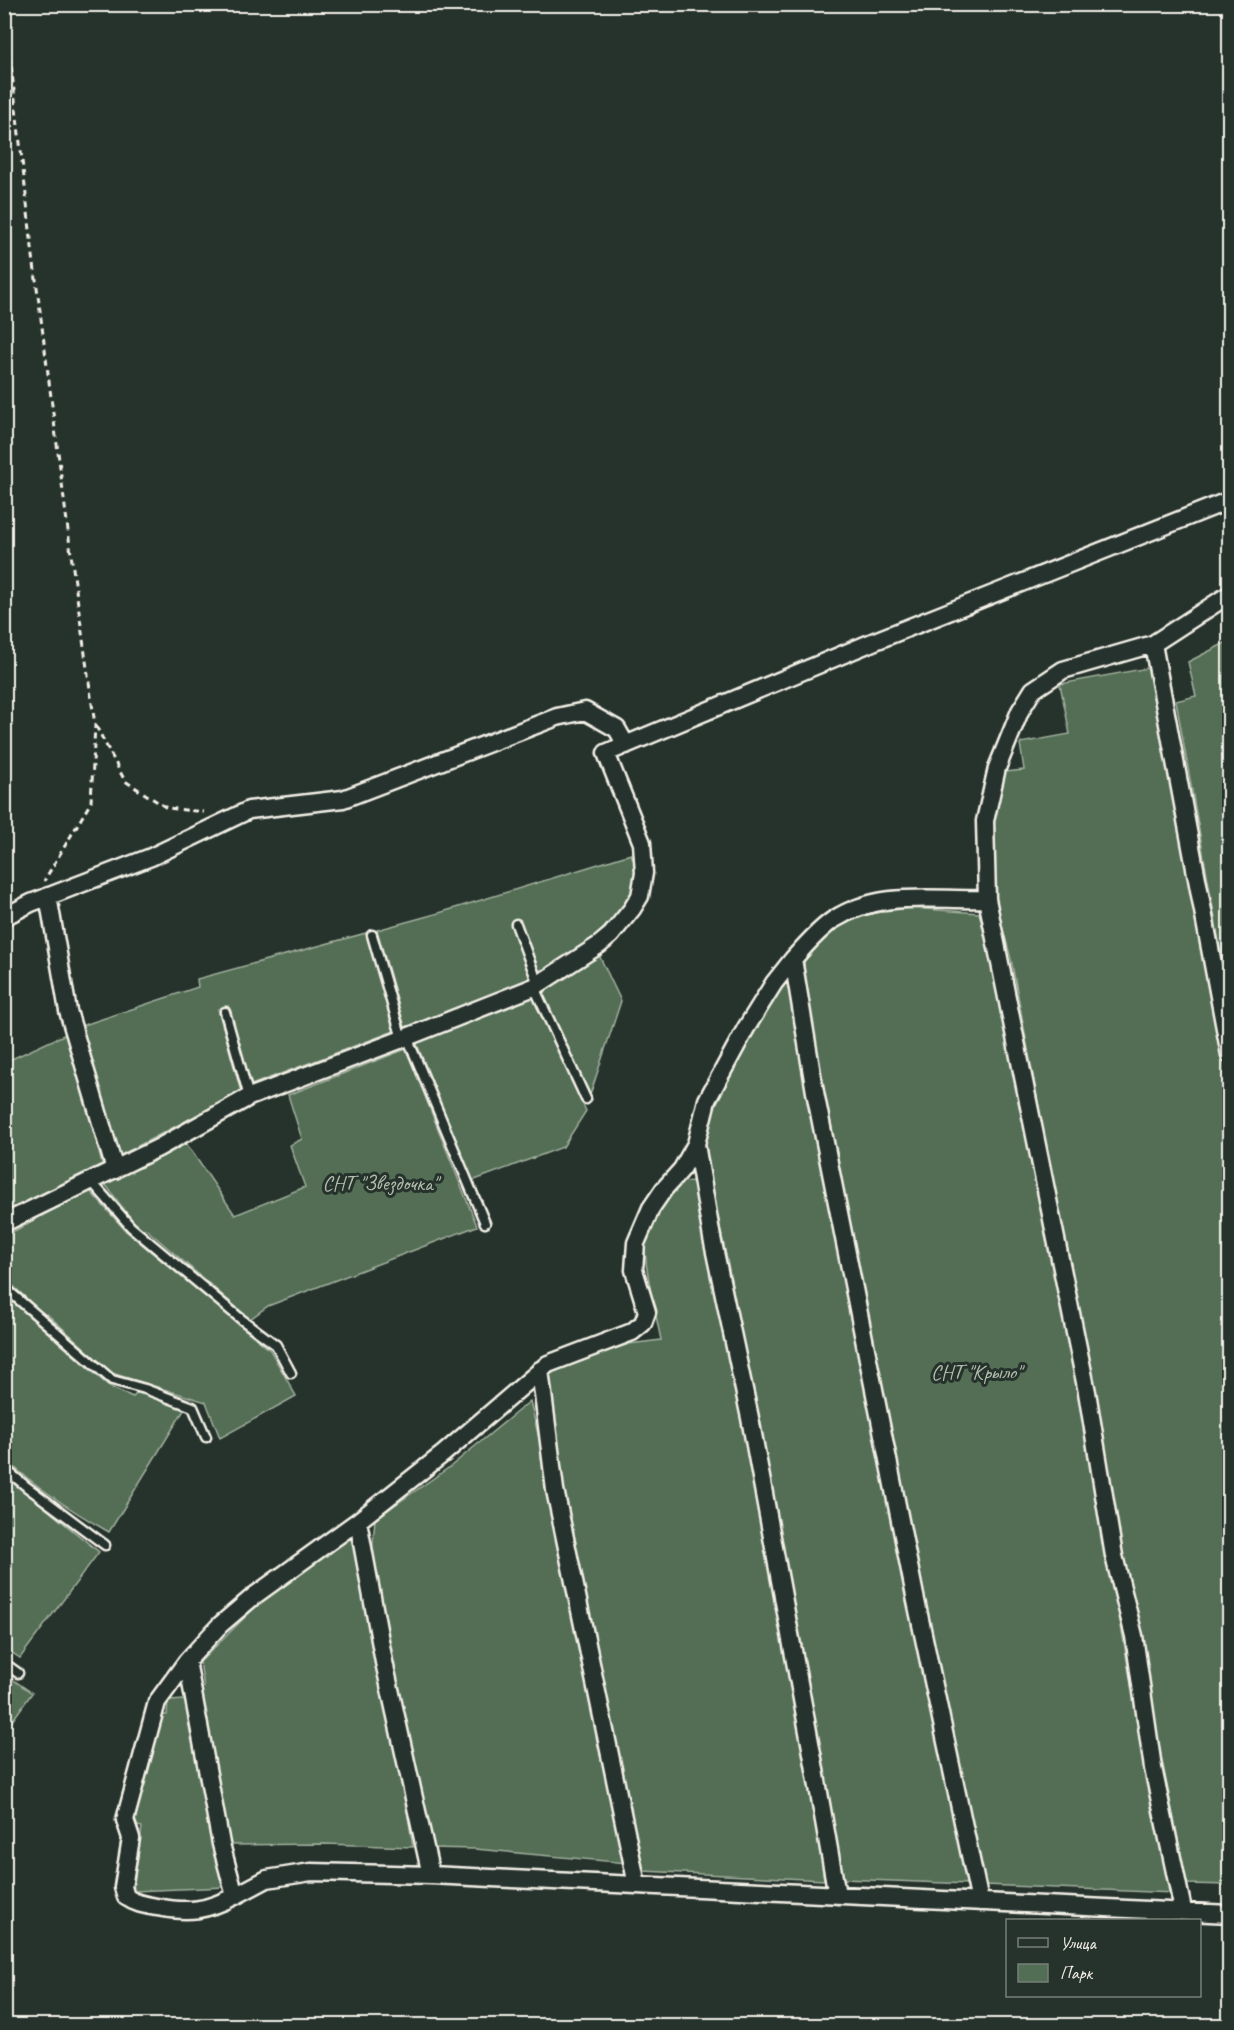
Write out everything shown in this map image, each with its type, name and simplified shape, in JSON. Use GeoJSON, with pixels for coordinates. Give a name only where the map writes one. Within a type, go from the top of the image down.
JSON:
{"type":"FeatureCollection","features":[{"type":"Feature","properties":{"kind":"street"},"geometry":{"type":"LineString","coordinates":[[4,1223],[115,1170],[249,1097],[536,985],[599,945],[611,935],[640,896],[644,873],[642,843],[606,753],[875,641],[1227,504]]}},
{"type":"Feature","properties":{"kind":"street"},"geometry":{"type":"LineString","coordinates":[[1183,1910],[1153,1768],[1134,1636],[1114,1556],[1087,1392],[985,889],[985,821],[997,768],[1020,711],[1034,690],[1063,670],[1153,644],[1230,594]]}},
{"type":"Feature","properties":{"kind":"street"},"geometry":{"type":"LineString","coordinates":[[1153,644],[1230,1055]]}},
{"type":"Feature","properties":{"kind":"street"},"geometry":{"type":"LineString","coordinates":[[4,917],[48,896],[151,857],[249,810],[342,799],[557,717],[585,711],[617,729],[626,745]]}},
{"type":"Feature","properties":{"kind":"street"},"geometry":{"type":"LineString","coordinates":[[48,896],[68,1011],[115,1170]]}},
{"type":"Feature","properties":{"kind":"street"},"geometry":{"type":"LineString","coordinates":[[987,899],[902,898],[873,903],[833,920],[818,932],[793,959],[757,1010],[707,1100],[696,1144],[682,1169],[651,1208],[636,1243],[634,1270],[647,1312],[643,1323],[632,1332],[548,1364],[443,1454],[358,1521],[254,1596],[220,1625],[187,1661],[157,1702],[125,1820],[131,1838],[123,1887],[126,1898],[135,1903],[181,1911],[199,1910],[217,1905],[267,1879],[311,1872],[431,1875],[1230,1914]]}},
{"type":"Feature","properties":{"kind":"street"},"geometry":{"type":"LineString","coordinates":[[793,959],[815,1092],[915,1596],[981,1902]]}},
{"type":"Feature","properties":{"kind":"street"},"geometry":{"type":"LineString","coordinates":[[696,1144],[712,1238],[752,1429],[837,1895]]}},
{"type":"Feature","properties":{"kind":"street"},"geometry":{"type":"LineString","coordinates":[[540,1370],[555,1490],[637,1886]]}},
{"type":"Feature","properties":{"kind":"street"},"geometry":{"type":"LineString","coordinates":[[358,1521],[384,1662],[431,1875]]}},
{"type":"Feature","properties":{"kind":"street"},"geometry":{"type":"LineString","coordinates":[[187,1661],[220,1844],[235,1896]]}},
{"type":"Feature","properties":{"kind":"lane"},"geometry":{"type":"LineString","coordinates":[[516,924],[536,985],[586,1099]]}},
{"type":"Feature","properties":{"kind":"lane"},"geometry":{"type":"LineString","coordinates":[[372,935],[405,1038],[485,1223]]}},
{"type":"Feature","properties":{"kind":"lane"},"geometry":{"type":"LineString","coordinates":[[225,1012],[249,1097]]}},
{"type":"Feature","properties":{"kind":"lane"},"geometry":{"type":"LineString","coordinates":[[91,1181],[131,1227],[276,1345],[291,1373]]}},
{"type":"Feature","properties":{"kind":"lane"},"geometry":{"type":"LineString","coordinates":[[4,1287],[112,1380],[145,1389],[193,1407],[206,1437]]}},
{"type":"Feature","properties":{"kind":"lane"},"geometry":{"type":"LineString","coordinates":[[4,1468],[105,1545]]}},
{"type":"Feature","properties":{"kind":"lane"},"geometry":{"type":"LineString","coordinates":[[4,1663],[18,1673]]}},
{"type":"Feature","properties":{"kind":"path"},"geometry":{"type":"LineString","coordinates":[[8,4],[10,56],[33,256],[95,725],[91,802],[31,903]]}},
{"type":"Feature","properties":{"kind":"path"},"geometry":{"type":"LineString","coordinates":[[95,725],[125,781],[167,807],[236,816]]}},
{"type":"Feature","properties":{"kind":"green space"},"geometry":{"type":"Polygon","coordinates":[[[1229,641],[1229,998],[1176,701],[1196,696],[1188,662],[1229,641]]]}},
{"type":"Feature","properties":{"kind":"green space"},"geometry":{"type":"Polygon","coordinates":[[[1153,667],[1229,1086],[1229,1885],[1187,1884],[1155,1726],[1011,959],[996,903],[991,833],[1005,772],[1024,770],[1020,743],[1070,734],[1060,684],[1153,667]]]}},
{"type":"Feature","properties":{"kind":"green space"},"geometry":{"type":"Polygon","coordinates":[[[631,854],[640,876],[631,894],[599,933],[574,955],[549,969],[537,970],[519,921],[512,922],[530,978],[467,1006],[405,1027],[377,930],[631,854]]]}},
{"type":"Feature","properties":{"kind":"green space","name":"СНТ \"Крыло\""},"geometry":{"type":"Polygon","coordinates":[[[911,908],[979,913],[992,963],[1097,1489],[1140,1734],[1174,1893],[985,1885],[959,1781],[867,1320],[803,978],[805,955],[833,929],[860,917],[911,908]]]}},
{"type":"Feature","properties":{"kind":"green space"},"geometry":{"type":"Polygon","coordinates":[[[366,933],[394,1031],[251,1085],[228,1006],[218,1009],[241,1092],[117,1157],[78,1027],[198,987],[197,979],[366,933]]]}},
{"type":"Feature","properties":{"kind":"green space"},"geometry":{"type":"Polygon","coordinates":[[[599,955],[621,1001],[590,1095],[542,992],[599,955]]]}},
{"type":"Feature","properties":{"kind":"green space","name":"СНТ \"Крыло\""},"geometry":{"type":"Polygon","coordinates":[[[788,981],[969,1884],[843,1879],[730,1275],[703,1145],[708,1112],[778,984],[788,981]]]}},
{"type":"Feature","properties":{"kind":"green space","name":"СНТ \"Звездочка\""},"geometry":{"type":"Polygon","coordinates":[[[532,996],[586,1111],[563,1147],[472,1181],[416,1042],[532,996]]]}},
{"type":"Feature","properties":{"kind":"green space"},"geometry":{"type":"Polygon","coordinates":[[[68,1033],[102,1164],[5,1212],[5,1062],[68,1033]]]}},
{"type":"Feature","properties":{"kind":"green space","name":"СНТ \"Звездочка\""},"geometry":{"type":"Polygon","coordinates":[[[406,1049],[477,1226],[268,1306],[250,1319],[146,1229],[143,1230],[131,1219],[105,1184],[186,1143],[235,1215],[305,1187],[290,1145],[302,1139],[288,1095],[406,1049]]]}},
{"type":"Feature","properties":{"kind":"green space"},"geometry":{"type":"Polygon","coordinates":[[[694,1181],[728,1334],[816,1803],[824,1880],[643,1871],[566,1506],[545,1383],[550,1373],[560,1367],[629,1344],[661,1340],[647,1272],[646,1238],[656,1215],[680,1182],[694,1181]]]}},
{"type":"Feature","properties":{"kind":"green space"},"geometry":{"type":"Polygon","coordinates":[[[89,1190],[126,1231],[270,1350],[296,1396],[220,1438],[206,1402],[112,1373],[8,1281],[5,1277],[5,1236],[89,1190]]]}},
{"type":"Feature","properties":{"kind":"green space"},"geometry":{"type":"Polygon","coordinates":[[[5,1295],[110,1387],[133,1397],[139,1391],[184,1410],[109,1532],[55,1498],[5,1459],[5,1295]]]}},
{"type":"Feature","properties":{"kind":"green space"},"geometry":{"type":"Polygon","coordinates":[[[530,1401],[547,1471],[627,1863],[475,1849],[430,1848],[372,1556],[375,1519],[451,1466],[530,1401]]]}},
{"type":"Feature","properties":{"kind":"green space"},"geometry":{"type":"Polygon","coordinates":[[[5,1475],[99,1552],[20,1658],[5,1648],[5,1475]]]}},
{"type":"Feature","properties":{"kind":"green space"},"geometry":{"type":"Polygon","coordinates":[[[352,1537],[401,1773],[413,1847],[325,1844],[227,1845],[196,1690],[204,1687],[200,1662],[261,1601],[352,1537]]]}},
{"type":"Feature","properties":{"kind":"green space"},"geometry":{"type":"Polygon","coordinates":[[[5,1674],[32,1693],[5,1731],[5,1674]]]}},
{"type":"Feature","properties":{"kind":"green space"},"geometry":{"type":"Polygon","coordinates":[[[185,1700],[225,1887],[133,1891],[142,1827],[134,1825],[159,1715],[167,1715],[168,1701],[185,1700]]]}}]}
